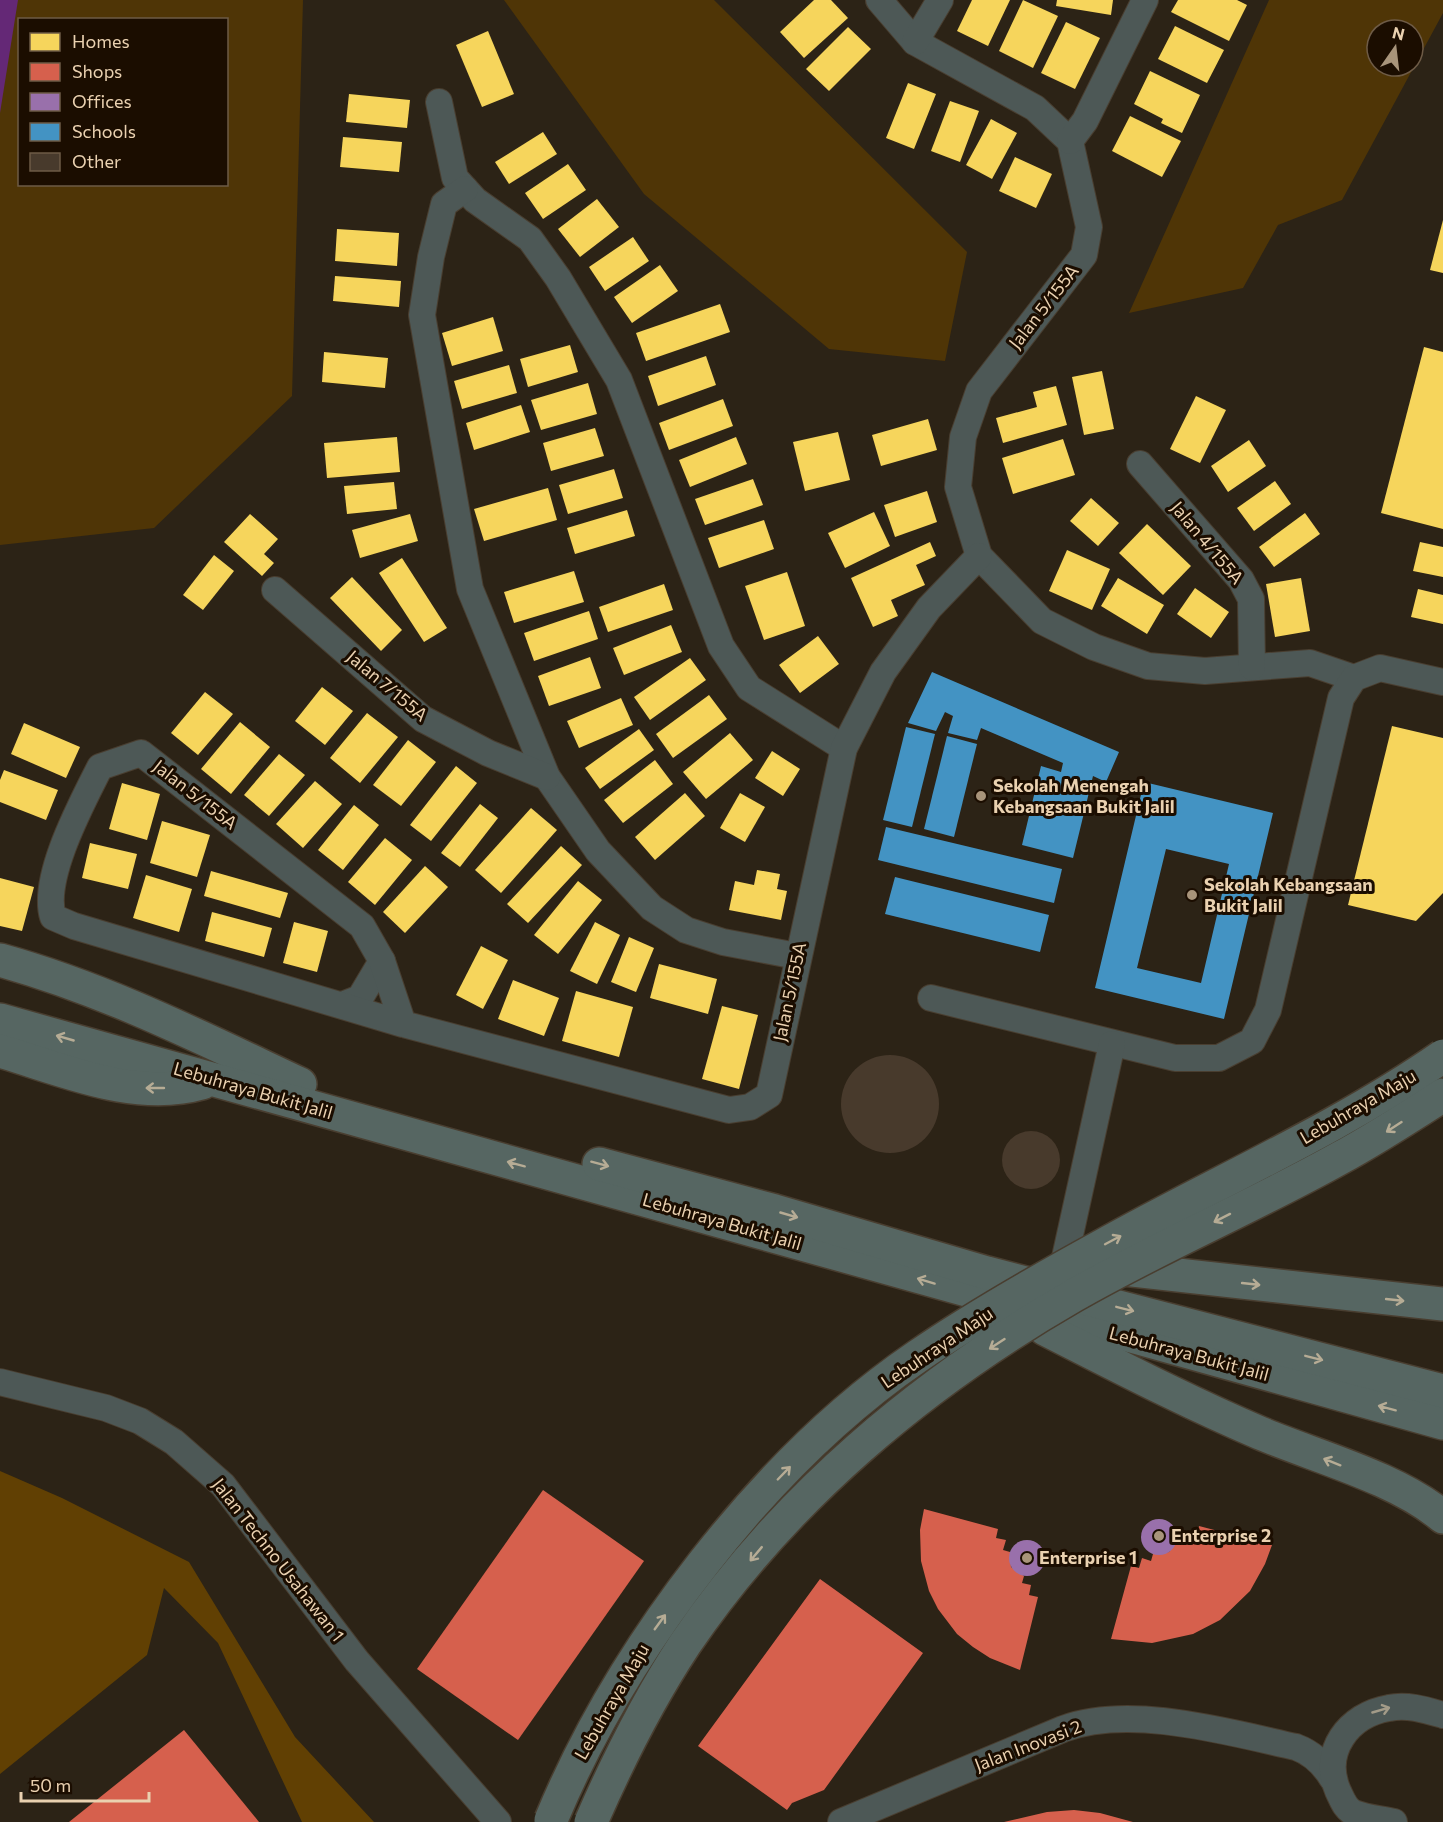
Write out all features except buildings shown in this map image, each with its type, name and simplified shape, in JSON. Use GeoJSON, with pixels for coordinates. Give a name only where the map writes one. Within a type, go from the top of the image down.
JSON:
{"type":"FeatureCollection","features":[{"type":"Feature","properties":{"kind":"highway"},"geometry":{"type":"LineString","coordinates":[[0,960],[36,970],[130,1004],[300,1084]]}},
{"type":"Feature","properties":{"kind":"highway","name":"Lebuhraya Bukit Jalil"},"geometry":{"type":"LineString","coordinates":[[0,998],[123,1043],[212,1080],[769,1234],[1443,1391]]}},
{"type":"Feature","properties":{"kind":"highway","name":"Lebuhraya Bukit Jalil"},"geometry":{"type":"LineString","coordinates":[[0,1020],[123,1043],[300,1084],[775,1211],[985,1286],[1443,1423]]}},
{"type":"Feature","properties":{"kind":"highway"},"geometry":{"type":"LineString","coordinates":[[0,1052],[136,1088],[182,1089],[212,1080]]}},
{"type":"Feature","properties":{"kind":"highway","name":"Lebuhraya Maju"},"geometry":{"type":"LineString","coordinates":[[550,1822],[577,1762],[614,1694],[654,1631],[701,1566],[789,1468],[861,1400],[917,1356],[1099,1247],[1342,1119],[1443,1056]]}},
{"type":"Feature","properties":{"kind":"highway","name":"Lebuhraya Maju"},"geometry":{"type":"LineString","coordinates":[[591,1822],[647,1706],[686,1643],[766,1542],[843,1462],[884,1426],[969,1361],[1072,1297],[1338,1159],[1443,1095]]}},
{"type":"Feature","properties":{"kind":"highway"},"geometry":{"type":"LineString","coordinates":[[985,1286],[1064,1262],[1439,1305]]}},
{"type":"Feature","properties":{"kind":"highway"},"geometry":{"type":"LineString","coordinates":[[985,1286],[1139,1377],[1260,1433],[1387,1484],[1427,1504],[1443,1517]]}},
{"type":"Feature","properties":{"kind":"highway"},"geometry":{"type":"LineString","coordinates":[[1387,1484],[1443,1497]]}},
{"type":"Feature","properties":{"kind":"street"},"geometry":{"type":"LineString","coordinates":[[879,0],[915,42],[1035,108],[1070,141],[1086,121],[1145,0]]}},
{"type":"Feature","properties":{"kind":"street"},"geometry":{"type":"LineString","coordinates":[[915,42],[940,0]]}},
{"type":"Feature","properties":{"kind":"street"},"geometry":{"type":"LineString","coordinates":[[439,102],[455,178],[475,200],[530,239],[558,278],[619,380],[721,646],[749,688],[844,748]]}},
{"type":"Feature","properties":{"kind":"street","name":"Jalan 5/155A"},"geometry":{"type":"LineString","coordinates":[[1070,141],[1089,227],[1084,255],[979,391],[963,437],[958,487],[979,556],[1042,621],[1094,647],[1148,666],[1205,671],[1310,663],[1354,678]]}},
{"type":"Feature","properties":{"kind":"street"},"geometry":{"type":"LineString","coordinates":[[465,189],[444,204],[431,257],[422,315],[470,589],[547,777],[598,851],[652,908],[686,930],[723,942],[797,956]]}},
{"type":"Feature","properties":{"kind":"street","name":"Jalan 4/155A"},"geometry":{"type":"LineString","coordinates":[[1140,464],[1241,580],[1251,599],[1252,667]]}},
{"type":"Feature","properties":{"kind":"street","name":"Jalan 5/155A"},"geometry":{"type":"LineString","coordinates":[[403,1024],[382,961],[362,926],[141,753],[100,767],[70,826],[48,902],[53,917],[74,926],[403,1024],[729,1110],[750,1107],[769,1095],[797,956],[844,748],[883,672],[929,608],[979,556]]}},
{"type":"Feature","properties":{"kind":"street","name":"Jalan 7/155A"},"geometry":{"type":"LineString","coordinates":[[275,590],[423,719],[488,753],[547,777]]}},
{"type":"Feature","properties":{"kind":"street"},"geometry":{"type":"LineString","coordinates":[[932,998],[1175,1058],[1219,1058],[1252,1041],[1268,1010],[1341,698],[1354,678],[1380,668],[1443,682]]}},
{"type":"Feature","properties":{"kind":"street"},"geometry":{"type":"LineString","coordinates":[[342,1005],[360,998],[382,961]]}},
{"type":"Feature","properties":{"kind":"street"},"geometry":{"type":"LineString","coordinates":[[1064,1262],[1112,1044]]}},
{"type":"Feature","properties":{"kind":"street","name":"Jalan Techno Usahawan 1"},"geometry":{"type":"LineString","coordinates":[[0,1382],[106,1408],[140,1421],[174,1442],[223,1485],[357,1661],[498,1822]]}},
{"type":"Feature","properties":{"kind":"street"},"geometry":{"type":"LineString","coordinates":[[1296,1747],[1338,1739],[1356,1721],[1388,1708],[1406,1706],[1439,1712]]}},
{"type":"Feature","properties":{"kind":"street","name":"Jalan Inovasi 2"},"geometry":{"type":"LineString","coordinates":[[841,1822],[1063,1729],[1100,1721],[1131,1720],[1192,1726],[1296,1747]]}},
{"type":"Feature","properties":{"kind":"street"},"geometry":{"type":"LineString","coordinates":[[1332,1778],[1338,1739]]}},
{"type":"Feature","properties":{"kind":"street"},"geometry":{"type":"LineString","coordinates":[[1296,1747],[1323,1764],[1345,1805],[1352,1812],[1394,1822]]}},
{"type":"Feature","properties":{"kind":"shaded area"},"geometry":{"type":"Polygon","coordinates":[[[0,0],[303,0],[292,396],[154,528],[0,545],[0,0]]]}},
{"type":"Feature","properties":{"kind":"shaded area"},"geometry":{"type":"Polygon","coordinates":[[[0,0],[18,0],[0,113],[0,0]]]}},
{"type":"Feature","properties":{"kind":"shaded area"},"geometry":{"type":"Polygon","coordinates":[[[504,0],[714,0],[967,252],[945,361],[829,349],[644,194],[504,0]]]}},
{"type":"Feature","properties":{"kind":"shaded area"},"geometry":{"type":"Polygon","coordinates":[[[1269,0],[1443,0],[1443,13],[1425,46],[1425,18],[1365,18],[1365,78],[1408,78],[1342,200],[1278,225],[1243,288],[1129,313],[1269,0]]]}},
{"type":"Feature","properties":{"kind":"shaded area"},"geometry":{"type":"Polygon","coordinates":[[[0,1471],[62,1498],[189,1562],[295,1737],[374,1822],[302,1822],[218,1643],[164,1588],[147,1655],[0,1774],[0,1471]]]}},
{"type":"Feature","properties":{"kind":"place","name":"Sekolah Menengah Kebangsaan Bukit Jalil"},"geometry":{"type":"Point","coordinates":[981,796]}},
{"type":"Feature","properties":{"kind":"place","name":"Sekolah Kebangsaan Bukit Jalil"},"geometry":{"type":"Point","coordinates":[1192,895]}},
{"type":"Feature","properties":{"kind":"place","name":"Enterprise 2"},"geometry":{"type":"Point","coordinates":[1159,1536]}},
{"type":"Feature","properties":{"kind":"place","name":"Enterprise 1"},"geometry":{"type":"Point","coordinates":[1027,1558]}}]}
